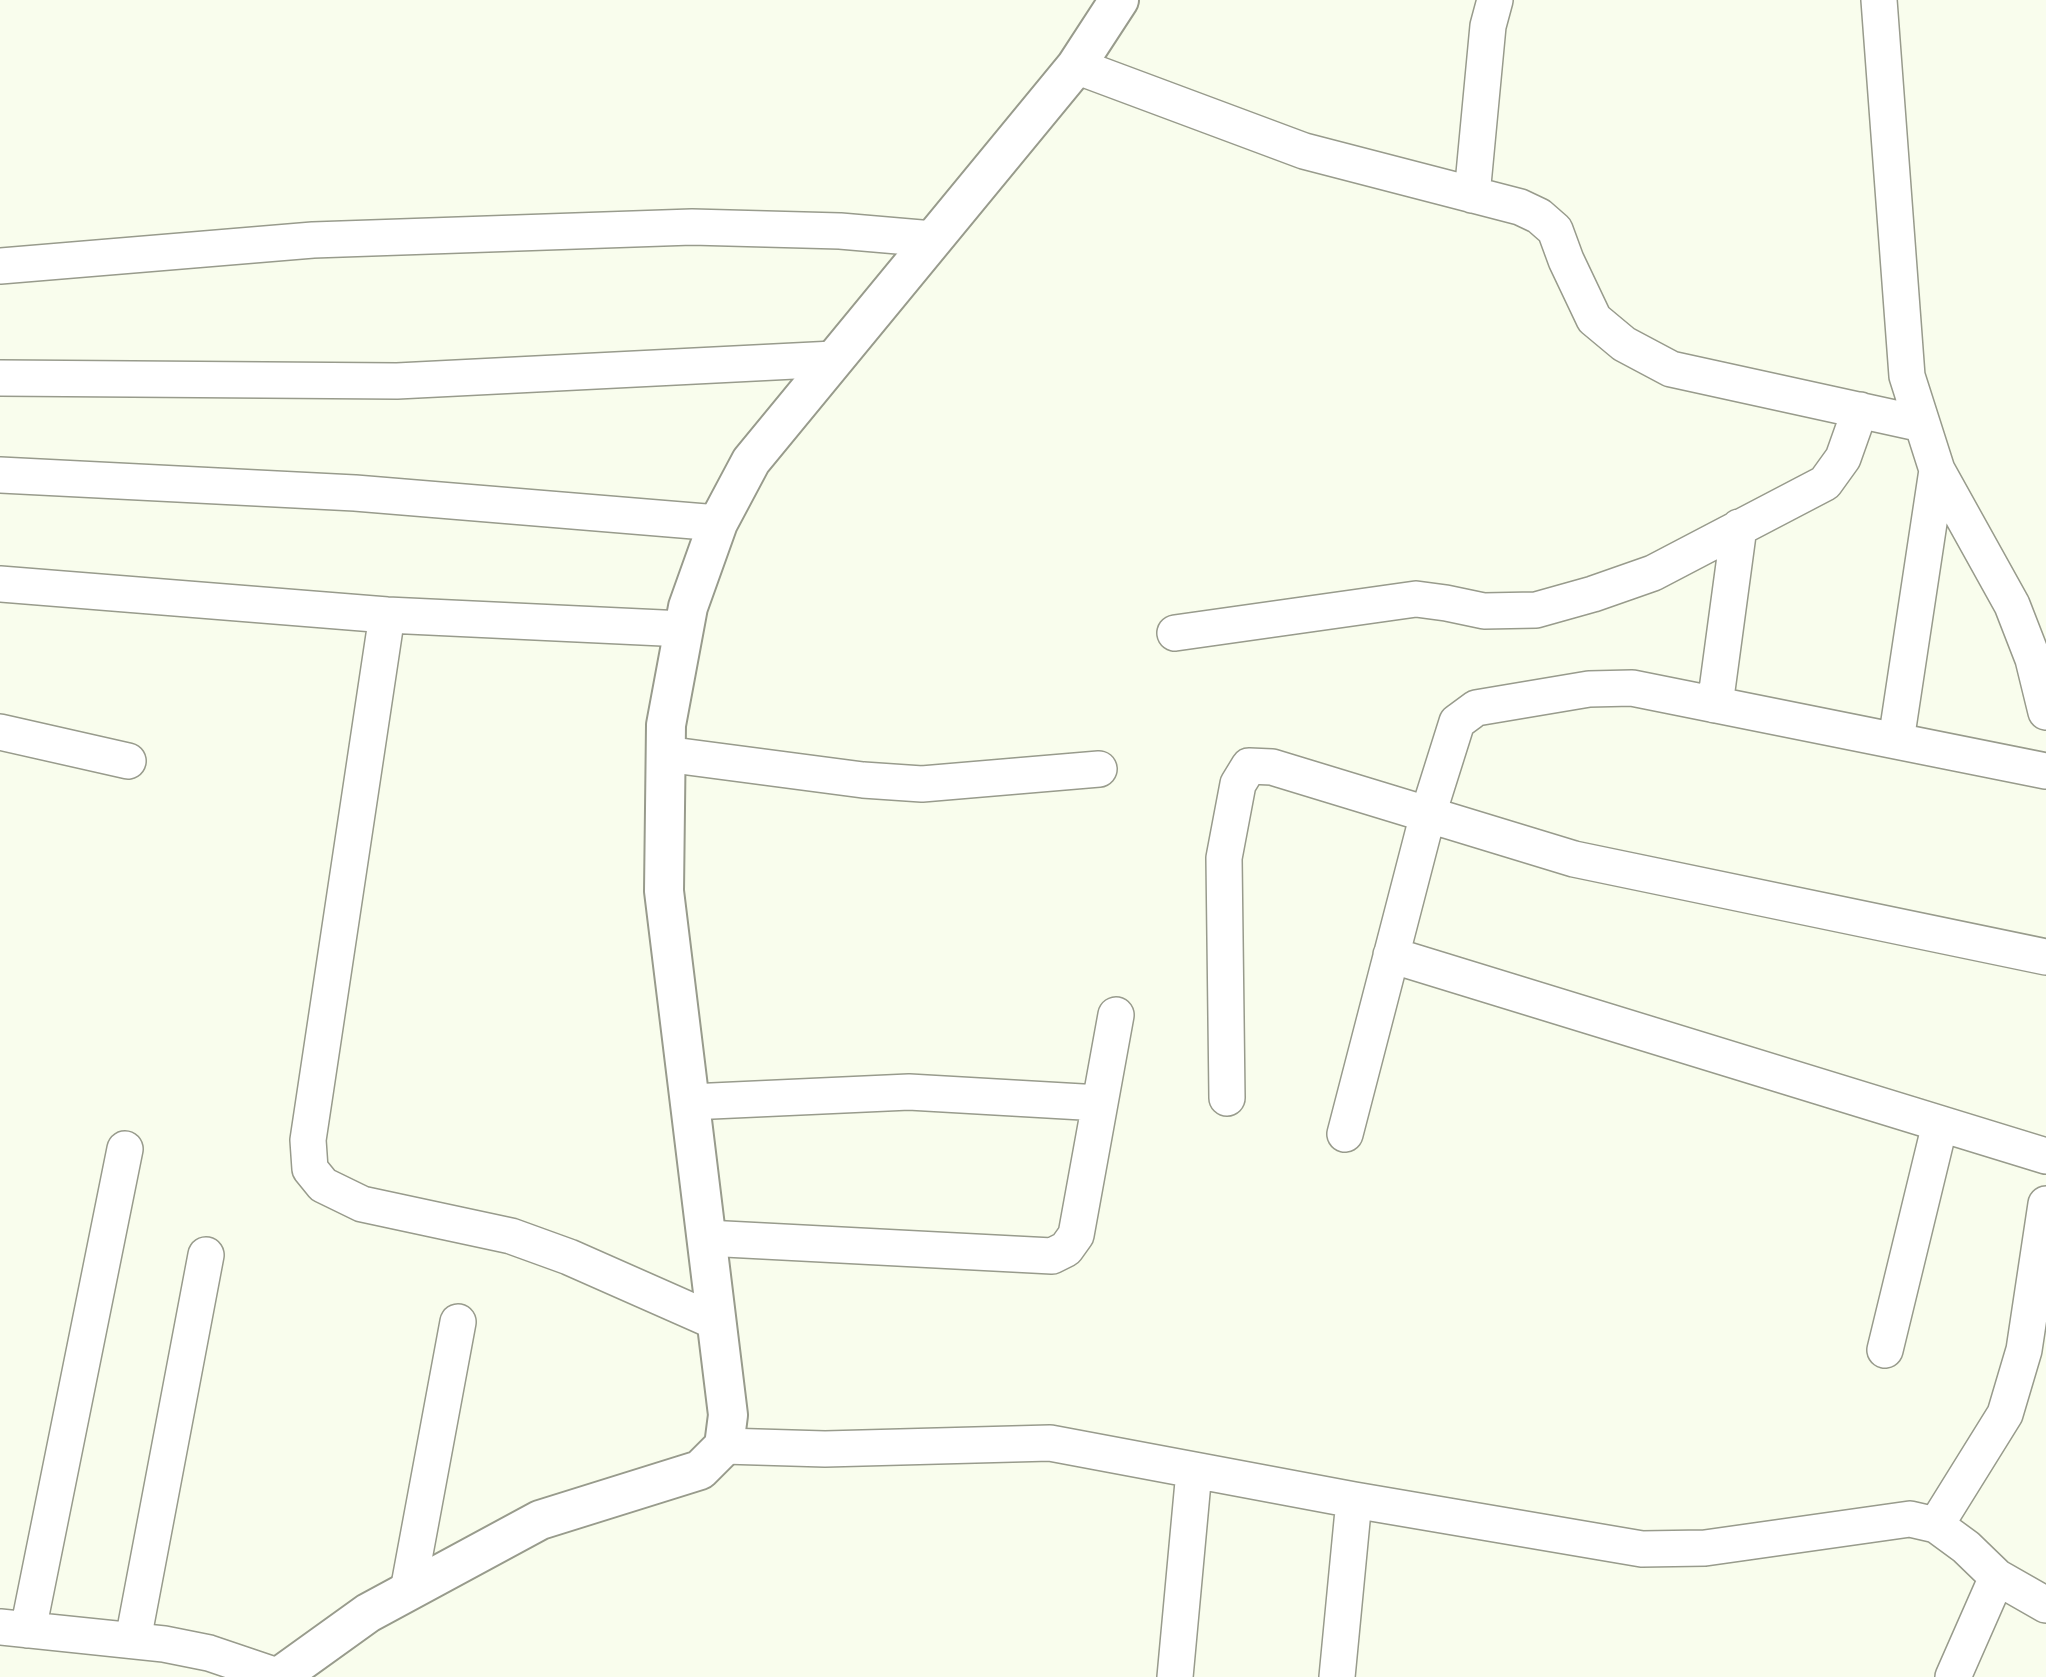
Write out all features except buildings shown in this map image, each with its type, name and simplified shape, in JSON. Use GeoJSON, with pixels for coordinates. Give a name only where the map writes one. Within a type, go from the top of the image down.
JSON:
{"type":"FeatureCollection","features":[{"type":"Feature","properties":{"kind":"street"},"geometry":{"type":"LineString","coordinates":[[125,1149],[14,1629],[164,1644],[209,1653],[279,1677],[368,1613],[540,1520],[699,1470],[724,1446],[728,1415],[664,891],[666,725],[688,607],[718,523],[751,461],[1076,66],[1119,0]]}},
{"type":"Feature","properties":{"kind":"street"},"geometry":{"type":"LineString","coordinates":[[1472,195],[1488,26],[1495,0]]}},
{"type":"Feature","properties":{"kind":"street"},"geometry":{"type":"LineString","coordinates":[[1879,0],[1906,376],[1937,470],[2012,605],[2033,659],[2046,712]]}},
{"type":"Feature","properties":{"kind":"street"},"geometry":{"type":"LineString","coordinates":[[1076,66],[1304,151],[1520,207],[1539,216],[1555,230],[1594,319],[1624,344],[1671,369],[1922,424]]}},
{"type":"Feature","properties":{"kind":"street"},"geometry":{"type":"LineString","coordinates":[[0,266],[313,240],[692,227],[840,231],[933,239]]}},
{"type":"Feature","properties":{"kind":"street"},"geometry":{"type":"LineString","coordinates":[[0,378],[397,381],[834,359]]}},
{"type":"Feature","properties":{"kind":"street"},"geometry":{"type":"LineString","coordinates":[[1175,633],[1416,599],[1484,611],[1536,610],[1592,594],[1653,573],[1825,483],[1843,458],[1860,411]]}},
{"type":"Feature","properties":{"kind":"street"},"geometry":{"type":"LineString","coordinates":[[1896,741],[1937,470]]}},
{"type":"Feature","properties":{"kind":"street"},"geometry":{"type":"LineString","coordinates":[[0,475],[355,493],[718,523]]}},
{"type":"Feature","properties":{"kind":"street"},"geometry":{"type":"LineString","coordinates":[[1715,705],[1739,527]]}},
{"type":"Feature","properties":{"kind":"street"},"geometry":{"type":"LineString","coordinates":[[0,584],[387,615],[684,629]]}},
{"type":"Feature","properties":{"kind":"street"},"geometry":{"type":"LineString","coordinates":[[387,615],[308,1140],[310,1169],[323,1185],[362,1203],[511,1236],[569,1257],[716,1322]]}},
{"type":"Feature","properties":{"kind":"street"},"geometry":{"type":"LineString","coordinates":[[1345,1134],[1428,814],[1457,722],[1476,708],[1589,689],[1632,688],[2046,771]]}},
{"type":"Feature","properties":{"kind":"street"},"geometry":{"type":"LineString","coordinates":[[0,732],[128,761]]}},
{"type":"Feature","properties":{"kind":"street"},"geometry":{"type":"LineString","coordinates":[[665,754],[863,780],[922,784],[1099,769]]}},
{"type":"Feature","properties":{"kind":"street"},"geometry":{"type":"LineString","coordinates":[[1227,1098],[1224,858],[1238,784],[1249,766],[1272,767],[1574,859],[2046,957]]}},
{"type":"Feature","properties":{"kind":"street"},"geometry":{"type":"LineString","coordinates":[[1391,955],[2046,1156]]}},
{"type":"Feature","properties":{"kind":"street"},"geometry":{"type":"LineString","coordinates":[[706,1238],[1052,1256],[1066,1249],[1076,1235],[1116,1014]]}},
{"type":"Feature","properties":{"kind":"street"},"geometry":{"type":"LineString","coordinates":[[690,1102],[909,1092],[1100,1103]]}},
{"type":"Feature","properties":{"kind":"street"},"geometry":{"type":"LineString","coordinates":[[1885,1350],[1940,1124]]}},
{"type":"Feature","properties":{"kind":"street"},"geometry":{"type":"LineString","coordinates":[[1936,1525],[2006,1415],[2024,1350],[2046,1204]]}},
{"type":"Feature","properties":{"kind":"street"},"geometry":{"type":"LineString","coordinates":[[133,1640],[206,1255]]}},
{"type":"Feature","properties":{"kind":"street"},"geometry":{"type":"LineString","coordinates":[[408,1591],[458,1322]]}},
{"type":"Feature","properties":{"kind":"street"},"geometry":{"type":"LineString","coordinates":[[724,1446],[825,1448],[1050,1443],[1354,1500],[1642,1549],[1705,1548],[1910,1519],[1936,1525],[1966,1547],[1997,1577],[2045,1605]]}},
{"type":"Feature","properties":{"kind":"street"},"geometry":{"type":"LineString","coordinates":[[1175,1677],[1194,1471]]}},
{"type":"Feature","properties":{"kind":"street"},"geometry":{"type":"LineString","coordinates":[[1337,1677],[1354,1500]]}},
{"type":"Feature","properties":{"kind":"street"},"geometry":{"type":"LineString","coordinates":[[1953,1677],[1997,1577]]}}]}
